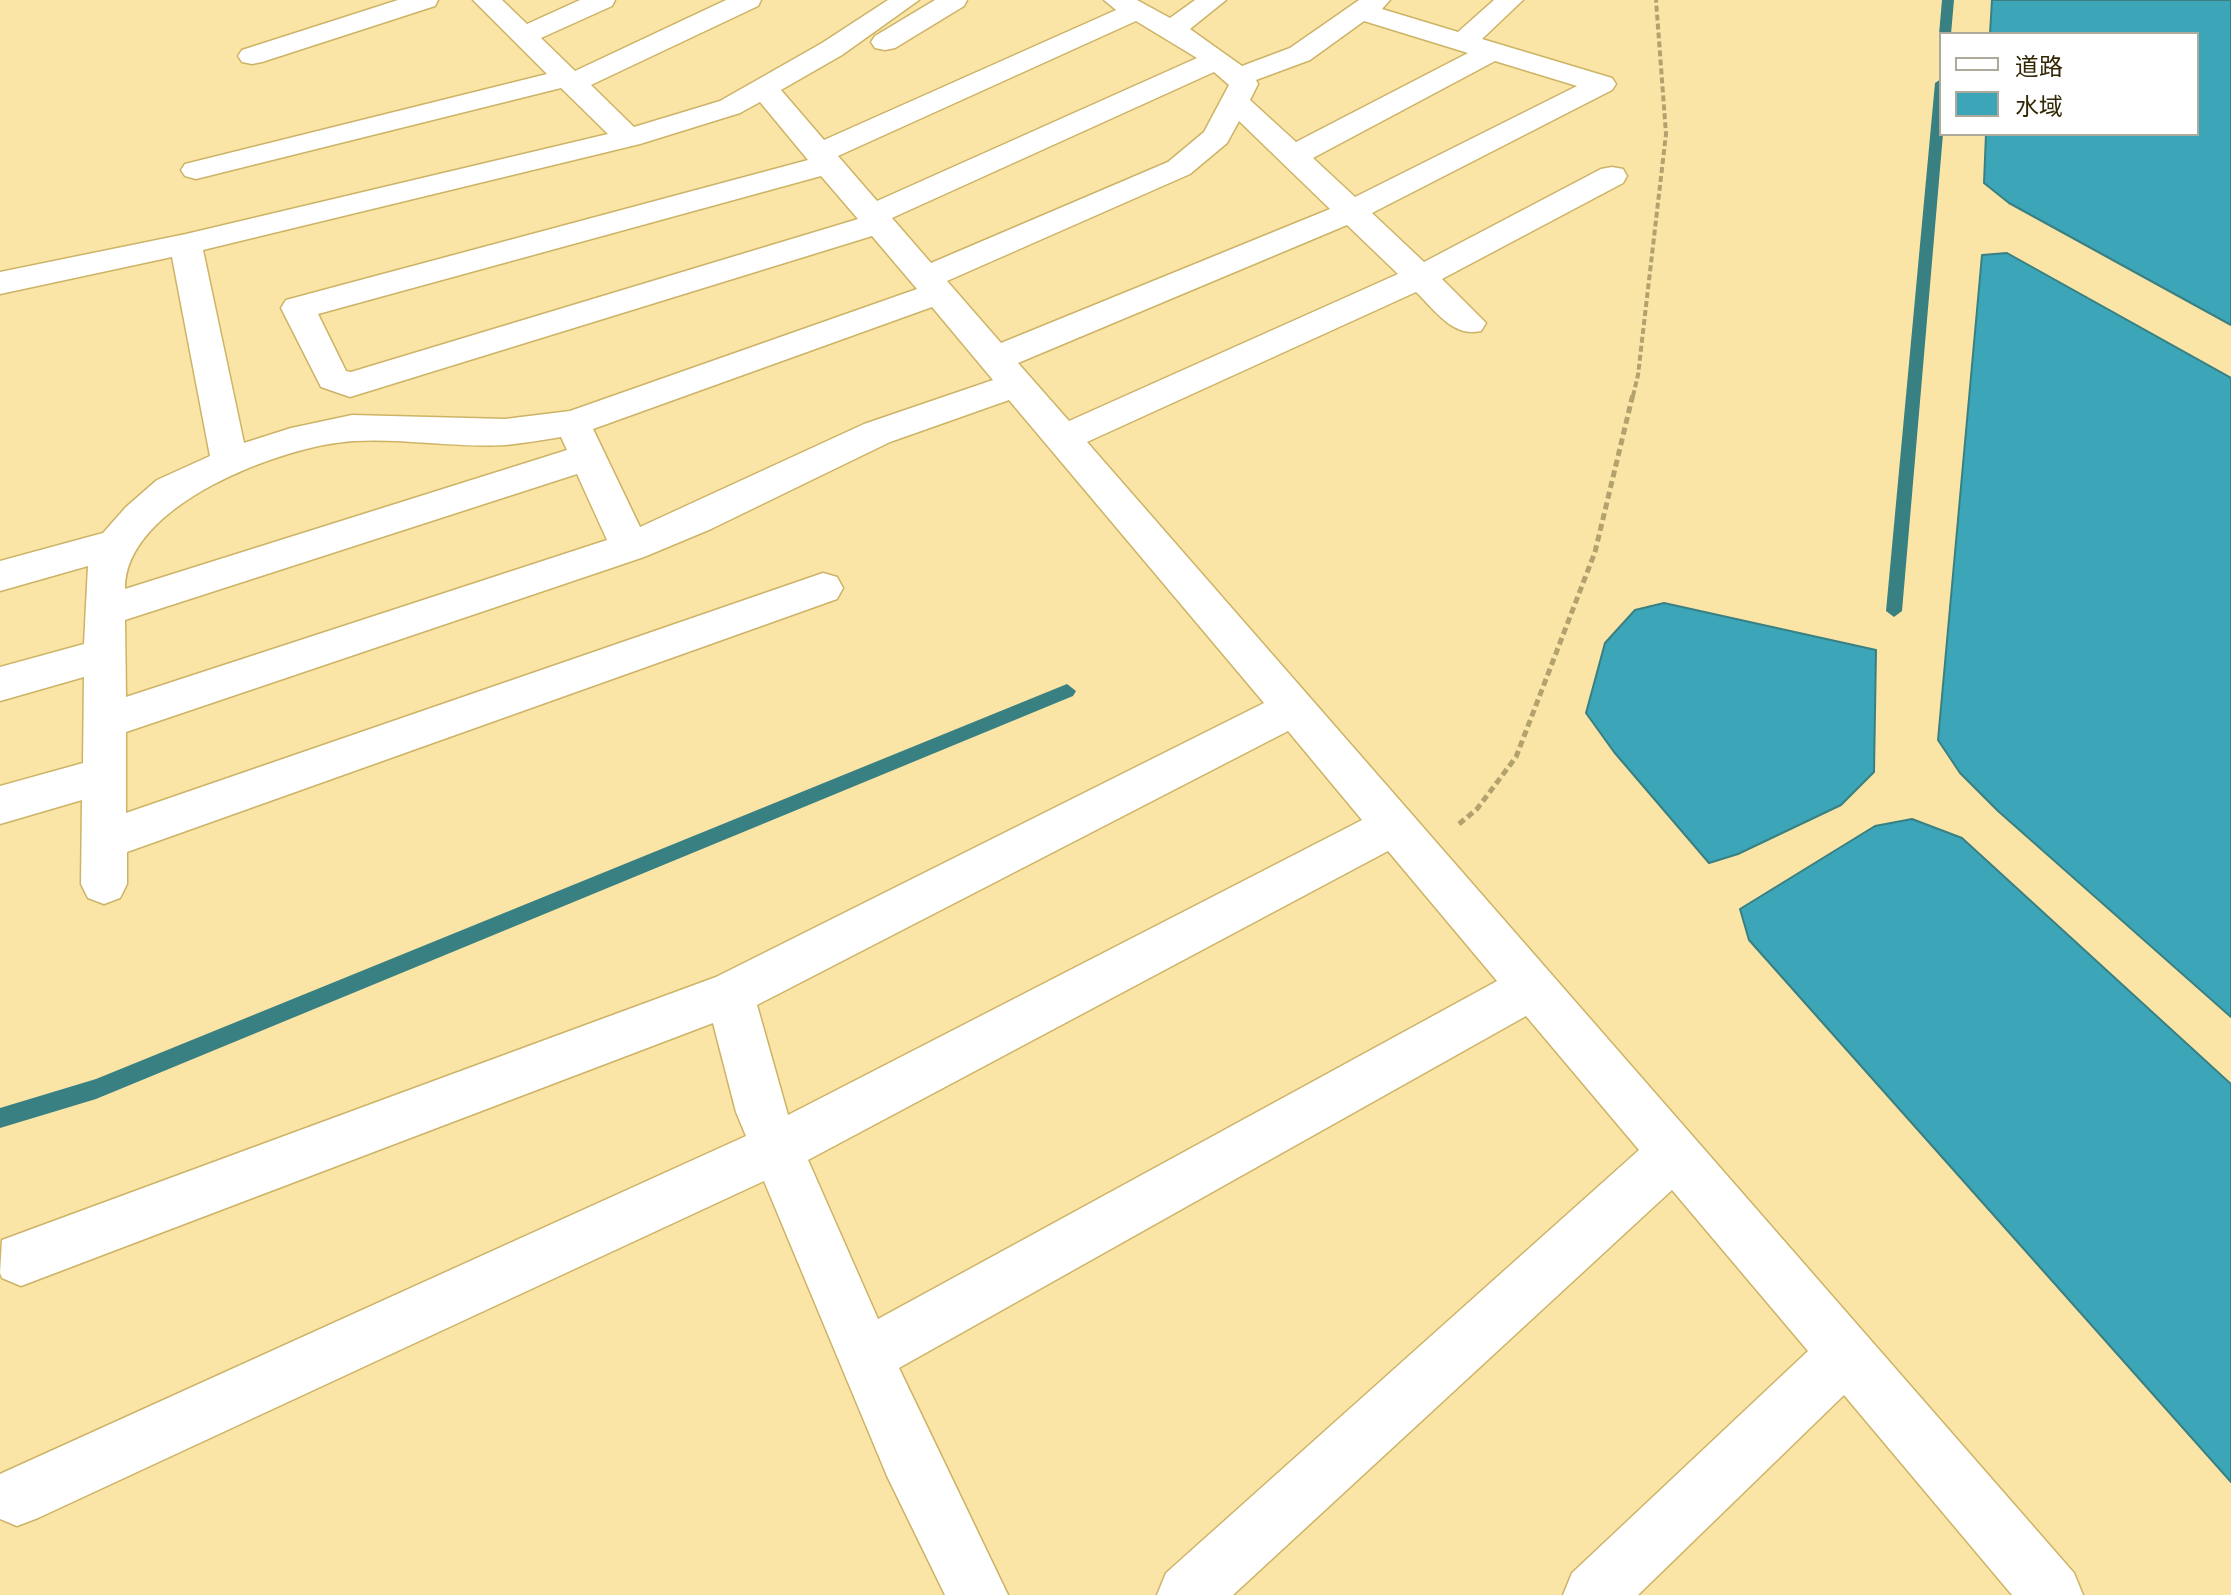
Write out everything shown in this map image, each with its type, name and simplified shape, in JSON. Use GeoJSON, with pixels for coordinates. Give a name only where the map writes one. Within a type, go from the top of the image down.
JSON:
{"type":"FeatureCollection","features":[{"type":"Feature","properties":{"kind":"street"},"geometry":{"type":"LineString","coordinates":[[252,56],[425,0]]}},
{"type":"Feature","properties":{"kind":"street"},"geometry":{"type":"LineString","coordinates":[[486,0],[629,138]]}},
{"type":"Feature","properties":{"kind":"street"},"geometry":{"type":"LineString","coordinates":[[523,36],[602,0]]}},
{"type":"Feature","properties":{"kind":"street"},"geometry":{"type":"LineString","coordinates":[[196,170],[570,81],[748,0]]}},
{"type":"Feature","properties":{"kind":"street"},"geometry":{"type":"LineString","coordinates":[[0,283],[186,244],[629,138],[730,107],[832,49],[906,0]]}},
{"type":"Feature","properties":{"kind":"street"},"geometry":{"type":"LineString","coordinates":[[827,77],[954,0]]}},
{"type":"Feature","properties":{"kind":"street"},"geometry":{"type":"LineString","coordinates":[[1171,30],[1213,0]]}},
{"type":"Feature","properties":{"kind":"street"},"geometry":{"type":"LineString","coordinates":[[1463,42],[1510,0]]}},
{"type":"Feature","properties":{"kind":"street"},"geometry":{"type":"LineString","coordinates":[[104,722],[630,547],[698,519],[1006,371],[1352,211],[1602,84],[1463,42],[1369,6],[1300,54],[1230,79],[876,219],[350,385],[333,379],[298,308],[824,158],[1126,5],[1171,30],[1230,79],[1293,156],[1352,211],[1469,323]]}},
{"type":"Feature","properties":{"kind":"street"},"geometry":{"type":"LineString","coordinates":[[1293,156],[1492,51]]}},
{"type":"Feature","properties":{"kind":"street"},"geometry":{"type":"LineString","coordinates":[[105,611],[580,440],[932,285],[1179,168],[1216,137],[1230,79]]}},
{"type":"Feature","properties":{"kind":"street"},"geometry":{"type":"LineString","coordinates":[[764,89],[2052,1595]]}},
{"type":"Feature","properties":{"kind":"street"},"geometry":{"type":"LineString","coordinates":[[1063,438],[1421,277],[1612,176]]}},
{"type":"Feature","properties":{"kind":"street"},"geometry":{"type":"LineString","coordinates":[[186,244],[230,462]]}},
{"type":"Feature","properties":{"kind":"street"},"geometry":{"type":"LineString","coordinates":[[104,884],[105,573],[116,544],[139,517],[170,490],[230,462],[291,441],[352,428],[505,432],[580,440]]}},
{"type":"Feature","properties":{"kind":"street"},"geometry":{"type":"LineString","coordinates":[[580,440],[630,547]]}},
{"type":"Feature","properties":{"kind":"street"},"geometry":{"type":"LineString","coordinates":[[0,576],[116,544]]}},
{"type":"Feature","properties":{"kind":"street"},"geometry":{"type":"LineString","coordinates":[[105,840],[823,588]]}},
{"type":"Feature","properties":{"kind":"street"},"geometry":{"type":"LineString","coordinates":[[0,684],[105,655]]}},
{"type":"Feature","properties":{"kind":"street"},"geometry":{"type":"LineString","coordinates":[[21,1259],[730,994],[1294,708]]}},
{"type":"Feature","properties":{"kind":"street"},"geometry":{"type":"LineString","coordinates":[[0,805],[104,775]]}},
{"type":"Feature","properties":{"kind":"street"},"geometry":{"type":"LineString","coordinates":[[17,1497],[776,1149],[1408,841]]}},
{"type":"Feature","properties":{"kind":"street"},"geometry":{"type":"LineString","coordinates":[[865,1356],[1532,987]]}},
{"type":"Feature","properties":{"kind":"street"},"geometry":{"type":"LineString","coordinates":[[730,994],[761,1112],[776,1149],[908,1455],[977,1595]]}},
{"type":"Feature","properties":{"kind":"street"},"geometry":{"type":"LineString","coordinates":[[1188,1595],[1674,1153]]}},
{"type":"Feature","properties":{"kind":"street"},"geometry":{"type":"LineString","coordinates":[[1594,1595],[1846,1354]]}},
{"type":"Feature","properties":{"kind":"path"},"geometry":{"type":"LineString","coordinates":[[1408,841],[1477,809],[1516,757],[1595,552],[1638,375],[1666,134],[1656,0]]}},
{"type":"Feature","properties":{"kind":"water"},"geometry":{"type":"Polygon","coordinates":[[[1992,0],[2231,0],[2231,325],[2009,203],[1984,183],[1986,136],[2199,136],[2199,32],[1990,32],[1992,0]]]}},
{"type":"Feature","properties":{"kind":"water"},"geometry":{"type":"Polygon","coordinates":[[[2007,253],[2231,378],[2231,1017],[1998,811],[1960,773],[1938,740],[1982,255],[2007,253]]]}},
{"type":"Feature","properties":{"kind":"water"},"geometry":{"type":"Polygon","coordinates":[[[1664,603],[1876,650],[1874,772],[1841,805],[1738,854],[1709,863],[1614,752],[1586,713],[1605,643],[1635,610],[1664,603]]]}},
{"type":"Feature","properties":{"kind":"water"},"geometry":{"type":"Polygon","coordinates":[[[1912,819],[1962,838],[2231,1084],[2231,1482],[1749,940],[1740,909],[1875,826],[1912,819]]]}},
{"type":"Feature","properties":{"kind":"waterway"},"geometry":{"type":"LineString","coordinates":[[1945,32],[1948,0]]}},
{"type":"Feature","properties":{"kind":"waterway"},"geometry":{"type":"LineString","coordinates":[[1894,611],[1939,105]]}},
{"type":"Feature","properties":{"kind":"waterway"},"geometry":{"type":"LineString","coordinates":[[0,1118],[96,1089],[1067,691]]}}]}
